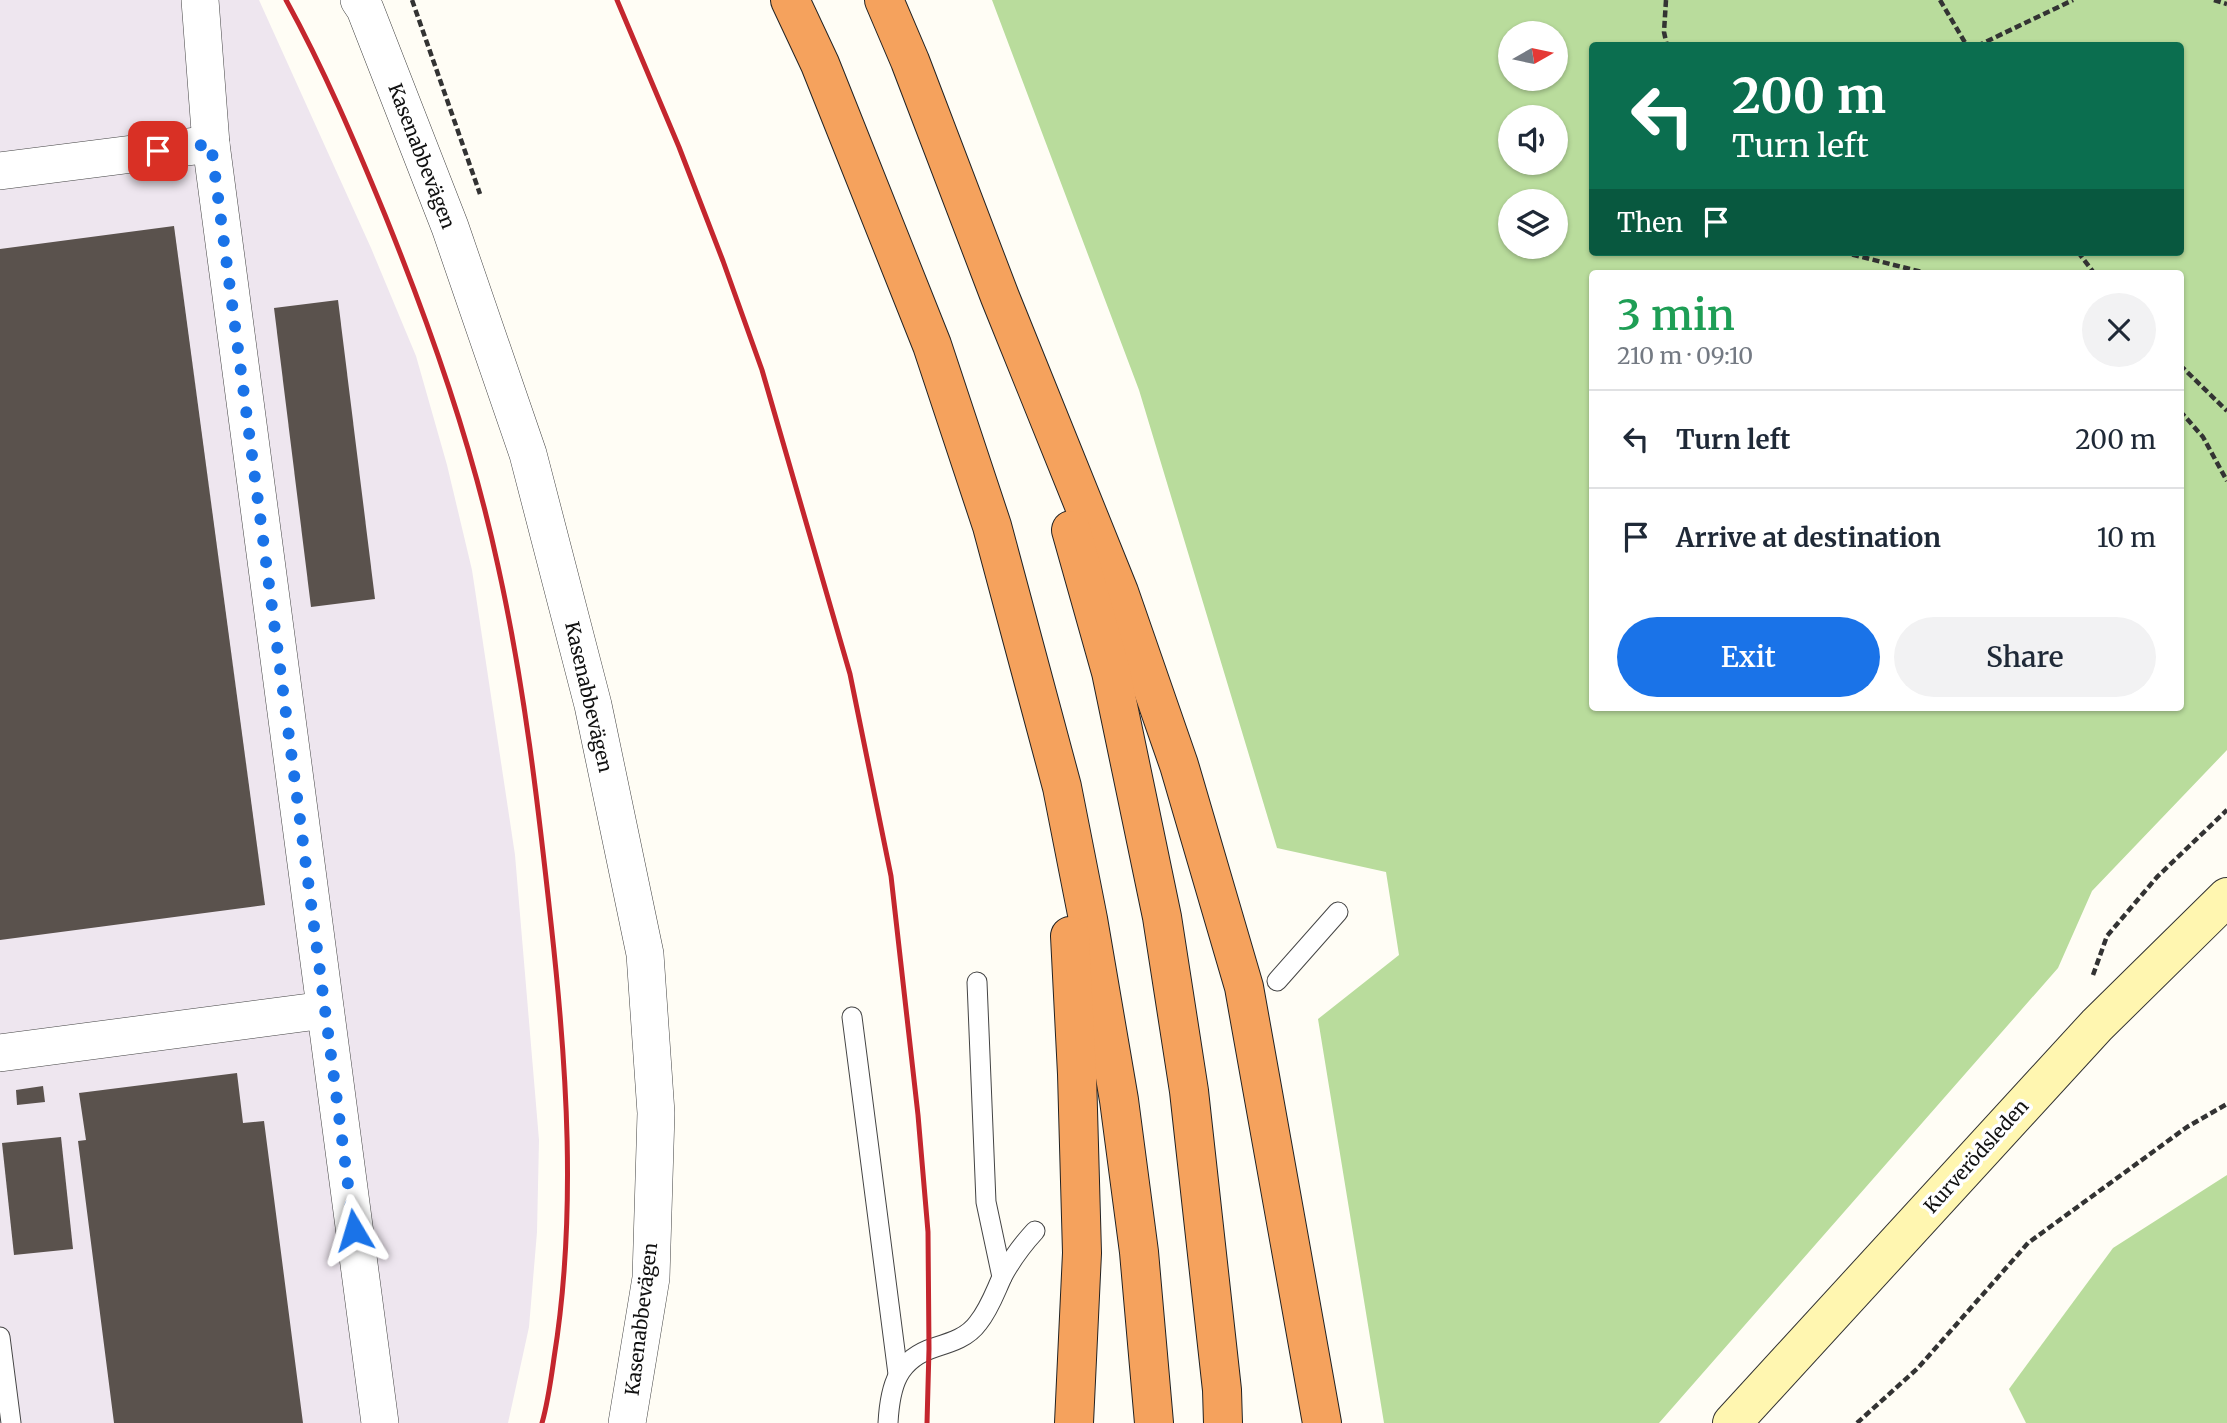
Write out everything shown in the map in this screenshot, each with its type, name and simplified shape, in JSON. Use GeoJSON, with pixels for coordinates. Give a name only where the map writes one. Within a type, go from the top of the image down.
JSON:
{"type":"FeatureCollection","features":[{"type":"Feature","properties":{"kind":"highway"},"geometry":{"type":"LineString","coordinates":[[790,0],[820,64],[932,345],[992,526],[1062,787],[1119,1100],[1139,1252],[1154,1423]]}},
{"type":"Feature","properties":{"kind":"highway"},"geometry":{"type":"LineString","coordinates":[[884,0],[1119,592],[1179,765],[1244,987],[1322,1423]]}},
{"type":"Feature","properties":{"kind":"highway"},"geometry":{"type":"LineString","coordinates":[[1000,297],[1057,480],[1111,672],[1162,917],[1189,1091],[1222,1390],[1223,1423]]}},
{"type":"Feature","properties":{"kind":"highway"},"geometry":{"type":"LineString","coordinates":[[1062,787],[1077,1073],[1082,1253],[1074,1423]]}},
{"type":"Feature","properties":{"kind":"main road","name":"Kurverödsleden"},"geometry":{"type":"LineString","coordinates":[[1732,1423],[2097,1025],[2227,897]]}},
{"type":"Feature","properties":{"kind":"street"},"geometry":{"type":"LineString","coordinates":[[200,0],[211,144],[380,1423]]}},
{"type":"Feature","properties":{"kind":"street","name":"Kasenabbevägen"},"geometry":{"type":"LineString","coordinates":[[359,0],[365,9],[450,227],[528,454],[593,705],[645,954],[656,1113],[650,1278],[627,1423]]}},
{"type":"Feature","properties":{"kind":"street"},"geometry":{"type":"LineString","coordinates":[[0,171],[211,144]]}},
{"type":"Feature","properties":{"kind":"street"},"geometry":{"type":"LineString","coordinates":[[0,1053],[325,1010]]}},
{"type":"Feature","properties":{"kind":"lane"},"geometry":{"type":"LineString","coordinates":[[1277,981],[1338,912]]}},
{"type":"Feature","properties":{"kind":"lane"},"geometry":{"type":"LineString","coordinates":[[976,982],[986,1202],[1002,1277]]}},
{"type":"Feature","properties":{"kind":"lane"},"geometry":{"type":"LineString","coordinates":[[852,1017],[898,1374]]}},
{"type":"Feature","properties":{"kind":"lane"},"geometry":{"type":"LineString","coordinates":[[888,1423],[889,1399],[898,1374],[912,1359],[929,1349],[970,1332],[995,1297],[1002,1277],[1035,1231]]}},
{"type":"Feature","properties":{"kind":"lane"},"geometry":{"type":"LineString","coordinates":[[0,1337],[11,1423]]}},
{"type":"Feature","properties":{"kind":"path"},"geometry":{"type":"LineString","coordinates":[[1666,0],[1664,32],[1666,42]]}},
{"type":"Feature","properties":{"kind":"path"},"geometry":{"type":"LineString","coordinates":[[1940,0],[1965,42]]}},
{"type":"Feature","properties":{"kind":"path"},"geometry":{"type":"LineString","coordinates":[[1985,42],[2073,0]]}},
{"type":"Feature","properties":{"kind":"path"},"geometry":{"type":"LineString","coordinates":[[2214,0],[2227,4]]}},
{"type":"Feature","properties":{"kind":"path"},"geometry":{"type":"LineString","coordinates":[[1858,256],[1914,270]]}},
{"type":"Feature","properties":{"kind":"path"},"geometry":{"type":"LineString","coordinates":[[2081,256],[2092,270]]}},
{"type":"Feature","properties":{"kind":"path"},"geometry":{"type":"LineString","coordinates":[[2184,369],[2227,411]]}},
{"type":"Feature","properties":{"kind":"path"},"geometry":{"type":"LineString","coordinates":[[2184,416],[2203,437],[2227,481]]}},
{"type":"Feature","properties":{"kind":"path"},"geometry":{"type":"LineString","coordinates":[[2097,1025],[2090,983],[2107,936],[2157,877],[2227,810]]}},
{"type":"Feature","properties":{"kind":"path"},"geometry":{"type":"LineString","coordinates":[[1857,1423],[1918,1368],[2028,1243],[2187,1127],[2227,1104]]}},
{"type":"Feature","properties":{"kind":"shaded area"},"geometry":{"type":"Polygon","coordinates":[[[0,0],[259,0],[371,248],[416,356],[447,465],[472,570],[515,855],[539,1140],[537,1232],[529,1327],[508,1423],[0,1423],[0,0]]]}},
{"type":"Feature","properties":{"kind":"green space"},"geometry":{"type":"Polygon","coordinates":[[[992,0],[2227,0],[2227,750],[2092,891],[2058,968],[1659,1423],[1384,1423],[1318,1019],[1399,955],[1386,872],[1277,848],[1139,390],[992,0]]]}},
{"type":"Feature","properties":{"kind":"green space"},"geometry":{"type":"Polygon","coordinates":[[[2227,1175],[2227,1423],[2026,1423],[2009,1389],[2113,1248],[2227,1175]]]}},
{"type":"Feature","properties":{"kind":"building"},"geometry":{"type":"Polygon","coordinates":[[[174,226],[265,905],[0,940],[0,249],[174,226]]]}},
{"type":"Feature","properties":{"kind":"building"},"geometry":{"type":"Polygon","coordinates":[[[338,300],[375,599],[311,607],[274,308],[338,300]]]}},
{"type":"Feature","properties":{"kind":"building"},"geometry":{"type":"Polygon","coordinates":[[[237,1073],[243,1123],[264,1121],[303,1423],[114,1423],[78,1141],[86,1140],[79,1093],[237,1073]]]}},
{"type":"Feature","properties":{"kind":"building"},"geometry":{"type":"Polygon","coordinates":[[[43,1086],[45,1102],[17,1105],[16,1090],[43,1086]]]}},
{"type":"Feature","properties":{"kind":"building"},"geometry":{"type":"Polygon","coordinates":[[[61,1137],[73,1249],[14,1255],[2,1143],[61,1137]]]}},
{"type":"Feature","properties":{"kind":"railway"},"geometry":{"type":"LineString","coordinates":[[286,0],[351,133],[434,344],[488,521],[515,654],[551,923],[567,1141],[561,1304],[542,1423]]}},
{"type":"Feature","properties":{"kind":"railway"},"geometry":{"type":"LineString","coordinates":[[617,0],[679,147],[762,370],[850,674],[891,876],[918,1115],[928,1232],[927,1423]]}},
{"type":"Feature","properties":{"kind":"route"},"geometry":{"type":"LineString","coordinates":[[158,151],[211,144],[354,1230]]}}]}
